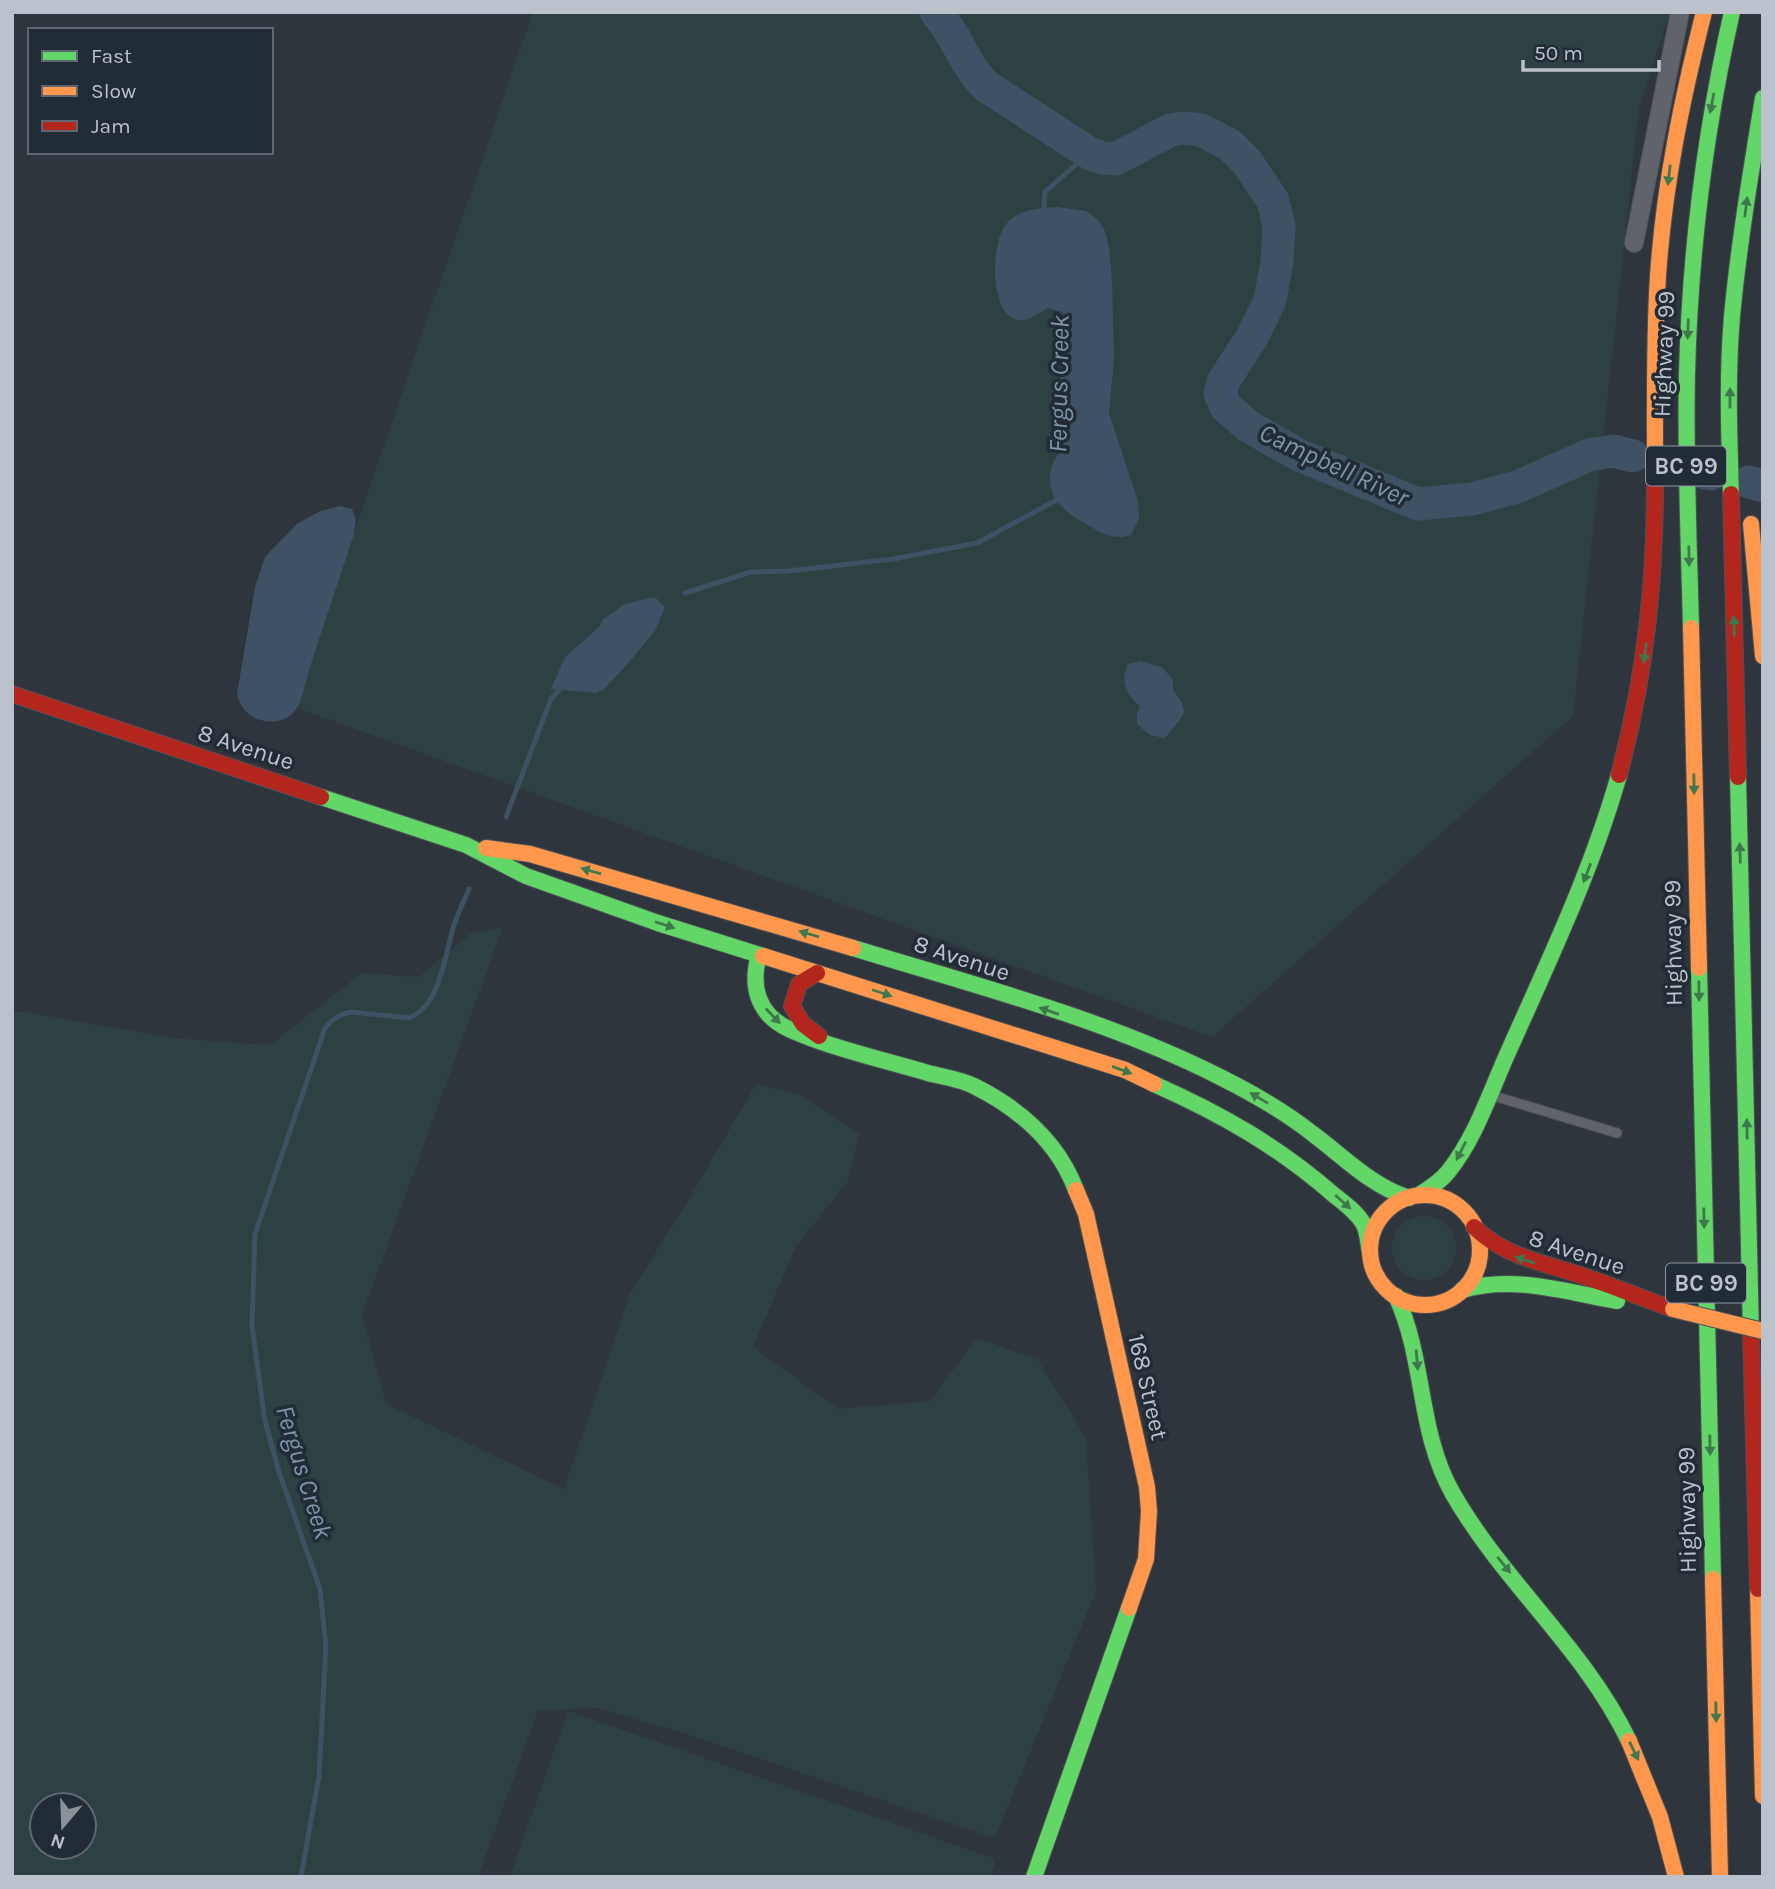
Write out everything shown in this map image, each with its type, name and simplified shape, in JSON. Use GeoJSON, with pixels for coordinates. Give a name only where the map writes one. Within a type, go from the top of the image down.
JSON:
{"type":"FeatureCollection","features":[{"type":"Feature","properties":{"kind":"main road"},"geometry":{"type":"LineString","coordinates":[[1676,1877],[1650,1787],[1619,1720],[1576,1655],[1471,1520],[1440,1469],[1423,1411],[1415,1342],[1396,1296],[1377,1276],[1370,1252],[1372,1236],[1379,1220],[1391,1206],[1437,1186],[1450,1171],[1489,1094],[1588,869],[1613,797],[1636,702],[1649,622],[1652,586],[1656,315],[1660,253],[1672,155],[1704,12]]}},
{"type":"Feature","properties":{"kind":"main road","name":"Highway 99"},"geometry":{"type":"LineString","coordinates":[[1720,1877],[1686,413],[1688,316],[1696,211],[1712,105],[1732,12]]}},
{"type":"Feature","properties":{"kind":"main road","name":"BC 99"},"geometry":{"type":"LineString","coordinates":[[1763,98],[1745,209],[1732,318],[1730,472],[1763,1796]]}},
{"type":"Feature","properties":{"kind":"main road"},"geometry":{"type":"LineString","coordinates":[[1739,275],[1745,390]]}},
{"type":"Feature","properties":{"kind":"main road"},"geometry":{"type":"LineString","coordinates":[[1750,509],[1763,656]]}},
{"type":"Feature","properties":{"kind":"main road","name":"8 Avenue"},"geometry":{"type":"LineString","coordinates":[[12,694],[466,845],[526,876],[759,955],[1125,1070],[1207,1108],[1255,1135],[1298,1164],[1350,1207],[1362,1222],[1370,1252]]}},
{"type":"Feature","properties":{"kind":"main road","name":"8 Avenue"},"geometry":{"type":"LineString","coordinates":[[466,845],[530,854],[825,938],[1171,1054],[1249,1092],[1305,1128],[1385,1188],[1414,1197]]}},
{"type":"Feature","properties":{"kind":"main road"},"geometry":{"type":"LineString","coordinates":[[759,955],[783,947],[818,951],[952,995]]}},
{"type":"Feature","properties":{"kind":"main road","name":"168 Street"},"geometry":{"type":"LineString","coordinates":[[759,955],[755,969],[756,992],[769,1015],[789,1030],[831,1045],[972,1085],[1012,1108],[1045,1136],[1068,1168],[1086,1214],[1147,1487],[1149,1531],[1146,1559],[1034,1877]]}},
{"type":"Feature","properties":{"kind":"main road","name":"168 Street"},"geometry":{"type":"LineString","coordinates":[[817,972],[799,984],[792,1006],[803,1024],[831,1045]]}},
{"type":"Feature","properties":{"kind":"main road"},"geometry":{"type":"LineString","coordinates":[[1066,1032],[1106,1030]]}},
{"type":"Feature","properties":{"kind":"main road"},"geometry":{"type":"LineString","coordinates":[[1396,1296],[1416,1303],[1434,1304],[1451,1298],[1462,1290],[1472,1277],[1479,1260],[1479,1242],[1467,1215],[1453,1203],[1437,1196],[1414,1197]]}},
{"type":"Feature","properties":{"kind":"main road","name":"8 Avenue"},"geometry":{"type":"LineString","coordinates":[[1474,1227],[1491,1244],[1515,1256],[1584,1276],[1673,1309]]}},
{"type":"Feature","properties":{"kind":"main road","name":"8 Avenue"},"geometry":{"type":"LineString","coordinates":[[1462,1290],[1479,1284],[1515,1284],[1673,1309],[1763,1331]]}},
{"type":"Feature","properties":{"kind":"street"},"geometry":{"type":"LineString","coordinates":[[1633,243],[1680,12]]}},
{"type":"Feature","properties":{"kind":"lane"},"geometry":{"type":"LineString","coordinates":[[1489,1094],[1617,1133]]}},
{"type":"Feature","properties":{"kind":"green space"},"geometry":{"type":"Polygon","coordinates":[[[533,12],[1670,12],[1639,108],[1573,716],[1212,1037],[294,707],[533,12]]]}},
{"type":"Feature","properties":{"kind":"green space"},"geometry":{"type":"Polygon","coordinates":[[[503,927],[362,1315],[386,1404],[564,1489],[630,1293],[756,1084],[802,1096],[859,1134],[848,1181],[796,1246],[753,1347],[838,1409],[930,1401],[977,1338],[1038,1360],[1086,1438],[1096,1591],[995,1838],[680,1732],[597,1708],[538,1711],[478,1877],[12,1877],[12,1012],[172,1038],[270,1045],[362,973],[419,977],[470,934],[503,927]]]}},
{"type":"Feature","properties":{"kind":"green space"},"geometry":{"type":"Polygon","coordinates":[[[1424,1216],[1436,1218],[1447,1225],[1454,1236],[1454,1260],[1447,1271],[1436,1278],[1424,1280],[1412,1278],[1401,1271],[1394,1260],[1392,1248],[1394,1236],[1401,1225],[1412,1218],[1424,1216]]]}},
{"type":"Feature","properties":{"kind":"green space"},"geometry":{"type":"Polygon","coordinates":[[[568,1711],[996,1859],[990,1877],[510,1877],[568,1711]]]}},
{"type":"Feature","properties":{"kind":"water"},"geometry":{"type":"Polygon","coordinates":[[[1057,207],[1086,211],[1098,220],[1105,231],[1109,247],[1114,358],[1109,413],[1138,501],[1139,519],[1131,535],[1125,537],[1113,537],[1103,533],[1070,514],[1057,501],[1050,486],[1052,466],[1065,437],[1060,382],[1070,329],[1066,319],[1062,312],[1048,308],[1030,318],[1018,320],[1009,315],[997,292],[997,245],[1007,223],[1024,212],[1057,207]]]}},
{"type":"Feature","properties":{"kind":"water"},"geometry":{"type":"Polygon","coordinates":[[[340,506],[352,509],[356,520],[354,534],[302,698],[296,710],[285,719],[273,722],[256,719],[245,711],[237,694],[255,587],[265,557],[298,523],[321,511],[340,506]]]}},
{"type":"Feature","properties":{"kind":"water"},"geometry":{"type":"Polygon","coordinates":[[[656,598],[665,607],[655,631],[604,689],[596,693],[551,689],[565,657],[600,626],[603,619],[625,604],[656,598]]]}},
{"type":"Feature","properties":{"kind":"water"},"geometry":{"type":"Polygon","coordinates":[[[1140,661],[1162,667],[1173,680],[1173,690],[1182,702],[1182,717],[1165,738],[1150,735],[1137,724],[1140,706],[1128,692],[1125,676],[1128,664],[1140,661]]]}},
{"type":"Feature","properties":{"kind":"waterway","name":"Campbell River"},"geometry":{"type":"LineString","coordinates":[[936,12],[950,30],[978,78],[986,86],[1089,153],[1115,159],[1171,130],[1184,128],[1201,130],[1230,145],[1247,162],[1273,201],[1279,226],[1277,262],[1270,300],[1252,337],[1223,382],[1220,394],[1226,407],[1248,426],[1299,455],[1418,504],[1472,499],[1517,487],[1589,455],[1614,451],[1633,456]]}},
{"type":"Feature","properties":{"kind":"waterway","name":"Fergus Creek"},"geometry":{"type":"LineString","coordinates":[[1046,214],[1045,192],[1089,153]]}},
{"type":"Feature","properties":{"kind":"waterway","name":"Campbell River"},"geometry":{"type":"LineString","coordinates":[[1705,473],[1711,474]]}},
{"type":"Feature","properties":{"kind":"waterway","name":"Campbell River"},"geometry":{"type":"LineString","coordinates":[[1749,482],[1763,486]]}},
{"type":"Feature","properties":{"kind":"waterway","name":"Fergus Creek"},"geometry":{"type":"LineString","coordinates":[[685,593],[751,572],[789,571],[893,559],[977,543],[1055,501],[1059,496]]}},
{"type":"Feature","properties":{"kind":"waterway","name":"Fergus Creek"},"geometry":{"type":"LineString","coordinates":[[506,817],[551,699],[563,686]]}},
{"type":"Feature","properties":{"kind":"waterway","name":"Fergus Creek"},"geometry":{"type":"LineString","coordinates":[[301,1877],[319,1776],[326,1646],[320,1589],[279,1472],[265,1421],[252,1326],[255,1234],[325,1028],[337,1017],[351,1012],[409,1018],[420,1012],[435,991],[454,925],[469,889]]}},
{"type":"Feature","properties":{"kind":"traffic: fast"},"geometry":{"type":"LineString","coordinates":[[1691,628],[1687,469],[1691,283],[1700,192],[1732,12]]}},
{"type":"Feature","properties":{"kind":"traffic: fast"},"geometry":{"type":"LineString","coordinates":[[1731,494],[1730,338],[1742,234],[1763,98]]}},
{"type":"Feature","properties":{"kind":"traffic: fast"},"geometry":{"type":"LineString","coordinates":[[1419,1195],[1448,1172],[1475,1128],[1569,913],[1596,845],[1619,775]]}},
{"type":"Feature","properties":{"kind":"traffic: fast"},"geometry":{"type":"LineString","coordinates":[[1738,777],[1751,1333]]}},
{"type":"Feature","properties":{"kind":"traffic: fast"},"geometry":{"type":"LineString","coordinates":[[321,797],[466,845],[526,876],[658,923],[763,956]]}},
{"type":"Feature","properties":{"kind":"traffic: fast"},"geometry":{"type":"LineString","coordinates":[[853,948],[1041,1005],[1178,1057],[1269,1104],[1370,1179],[1409,1198]]}},
{"type":"Feature","properties":{"kind":"traffic: fast"},"geometry":{"type":"LineString","coordinates":[[759,955],[756,979],[760,1001],[779,1024],[843,1049],[963,1082],[991,1095],[1022,1116],[1048,1142],[1076,1190]]}},
{"type":"Feature","properties":{"kind":"traffic: fast"},"geometry":{"type":"LineString","coordinates":[[1699,968],[1713,1579]]}},
{"type":"Feature","properties":{"kind":"traffic: fast"},"geometry":{"type":"LineString","coordinates":[[1154,1084],[1248,1132],[1313,1177],[1358,1216],[1365,1228],[1370,1252]]}},
{"type":"Feature","properties":{"kind":"traffic: fast"},"geometry":{"type":"LineString","coordinates":[[1462,1290],[1501,1284],[1520,1285],[1617,1301]]}},
{"type":"Feature","properties":{"kind":"traffic: fast"},"geometry":{"type":"LineString","coordinates":[[1396,1296],[1413,1346],[1433,1446],[1453,1494],[1496,1557],[1590,1676],[1629,1741]]}},
{"type":"Feature","properties":{"kind":"traffic: fast"},"geometry":{"type":"LineString","coordinates":[[1034,1877],[1129,1608]]}},
{"type":"Feature","properties":{"kind":"traffic: slow"},"geometry":{"type":"LineString","coordinates":[[1655,463],[1656,323],[1661,242],[1675,143],[1704,12]]}},
{"type":"Feature","properties":{"kind":"traffic: slow"},"geometry":{"type":"LineString","coordinates":[[1751,524],[1763,656]]}},
{"type":"Feature","properties":{"kind":"traffic: slow"},"geometry":{"type":"LineString","coordinates":[[1691,628],[1699,968]]}},
{"type":"Feature","properties":{"kind":"traffic: slow"},"geometry":{"type":"LineString","coordinates":[[486,848],[530,854],[853,948]]}},
{"type":"Feature","properties":{"kind":"traffic: slow"},"geometry":{"type":"LineString","coordinates":[[763,956],[1125,1070],[1154,1084]]}},
{"type":"Feature","properties":{"kind":"traffic: slow"},"geometry":{"type":"LineString","coordinates":[[1076,1190],[1086,1214],[1147,1487],[1149,1511],[1146,1559],[1129,1608]]}},
{"type":"Feature","properties":{"kind":"traffic: slow"},"geometry":{"type":"LineString","coordinates":[[1425,1195],[1446,1200],[1464,1211],[1475,1229],[1480,1250],[1475,1271],[1464,1289],[1446,1300],[1425,1305],[1404,1300],[1386,1289],[1375,1271],[1370,1250],[1375,1229],[1386,1211],[1404,1200],[1425,1195]]}},
{"type":"Feature","properties":{"kind":"traffic: slow"},"geometry":{"type":"LineString","coordinates":[[1673,1309],[1763,1331]]}},
{"type":"Feature","properties":{"kind":"traffic: slow"},"geometry":{"type":"LineString","coordinates":[[1713,1579],[1720,1877]]}},
{"type":"Feature","properties":{"kind":"traffic: slow"},"geometry":{"type":"LineString","coordinates":[[1758,1589],[1763,1796]]}},
{"type":"Feature","properties":{"kind":"traffic: slow"},"geometry":{"type":"LineString","coordinates":[[1629,1741],[1660,1817],[1676,1877]]}},
{"type":"Feature","properties":{"kind":"traffic: jam"},"geometry":{"type":"LineString","coordinates":[[1619,775],[1637,697],[1648,620],[1654,543],[1655,463]]}},
{"type":"Feature","properties":{"kind":"traffic: jam"},"geometry":{"type":"LineString","coordinates":[[1731,494],[1738,777]]}},
{"type":"Feature","properties":{"kind":"traffic: jam"},"geometry":{"type":"LineString","coordinates":[[12,694],[321,797]]}},
{"type":"Feature","properties":{"kind":"traffic: jam"},"geometry":{"type":"LineString","coordinates":[[817,973],[799,984],[792,1006],[803,1024],[819,1036]]}},
{"type":"Feature","properties":{"kind":"traffic: jam"},"geometry":{"type":"LineString","coordinates":[[1474,1227],[1513,1253],[1673,1309]]}},
{"type":"Feature","properties":{"kind":"traffic: jam"},"geometry":{"type":"LineString","coordinates":[[1751,1333],[1758,1589]]}}]}
